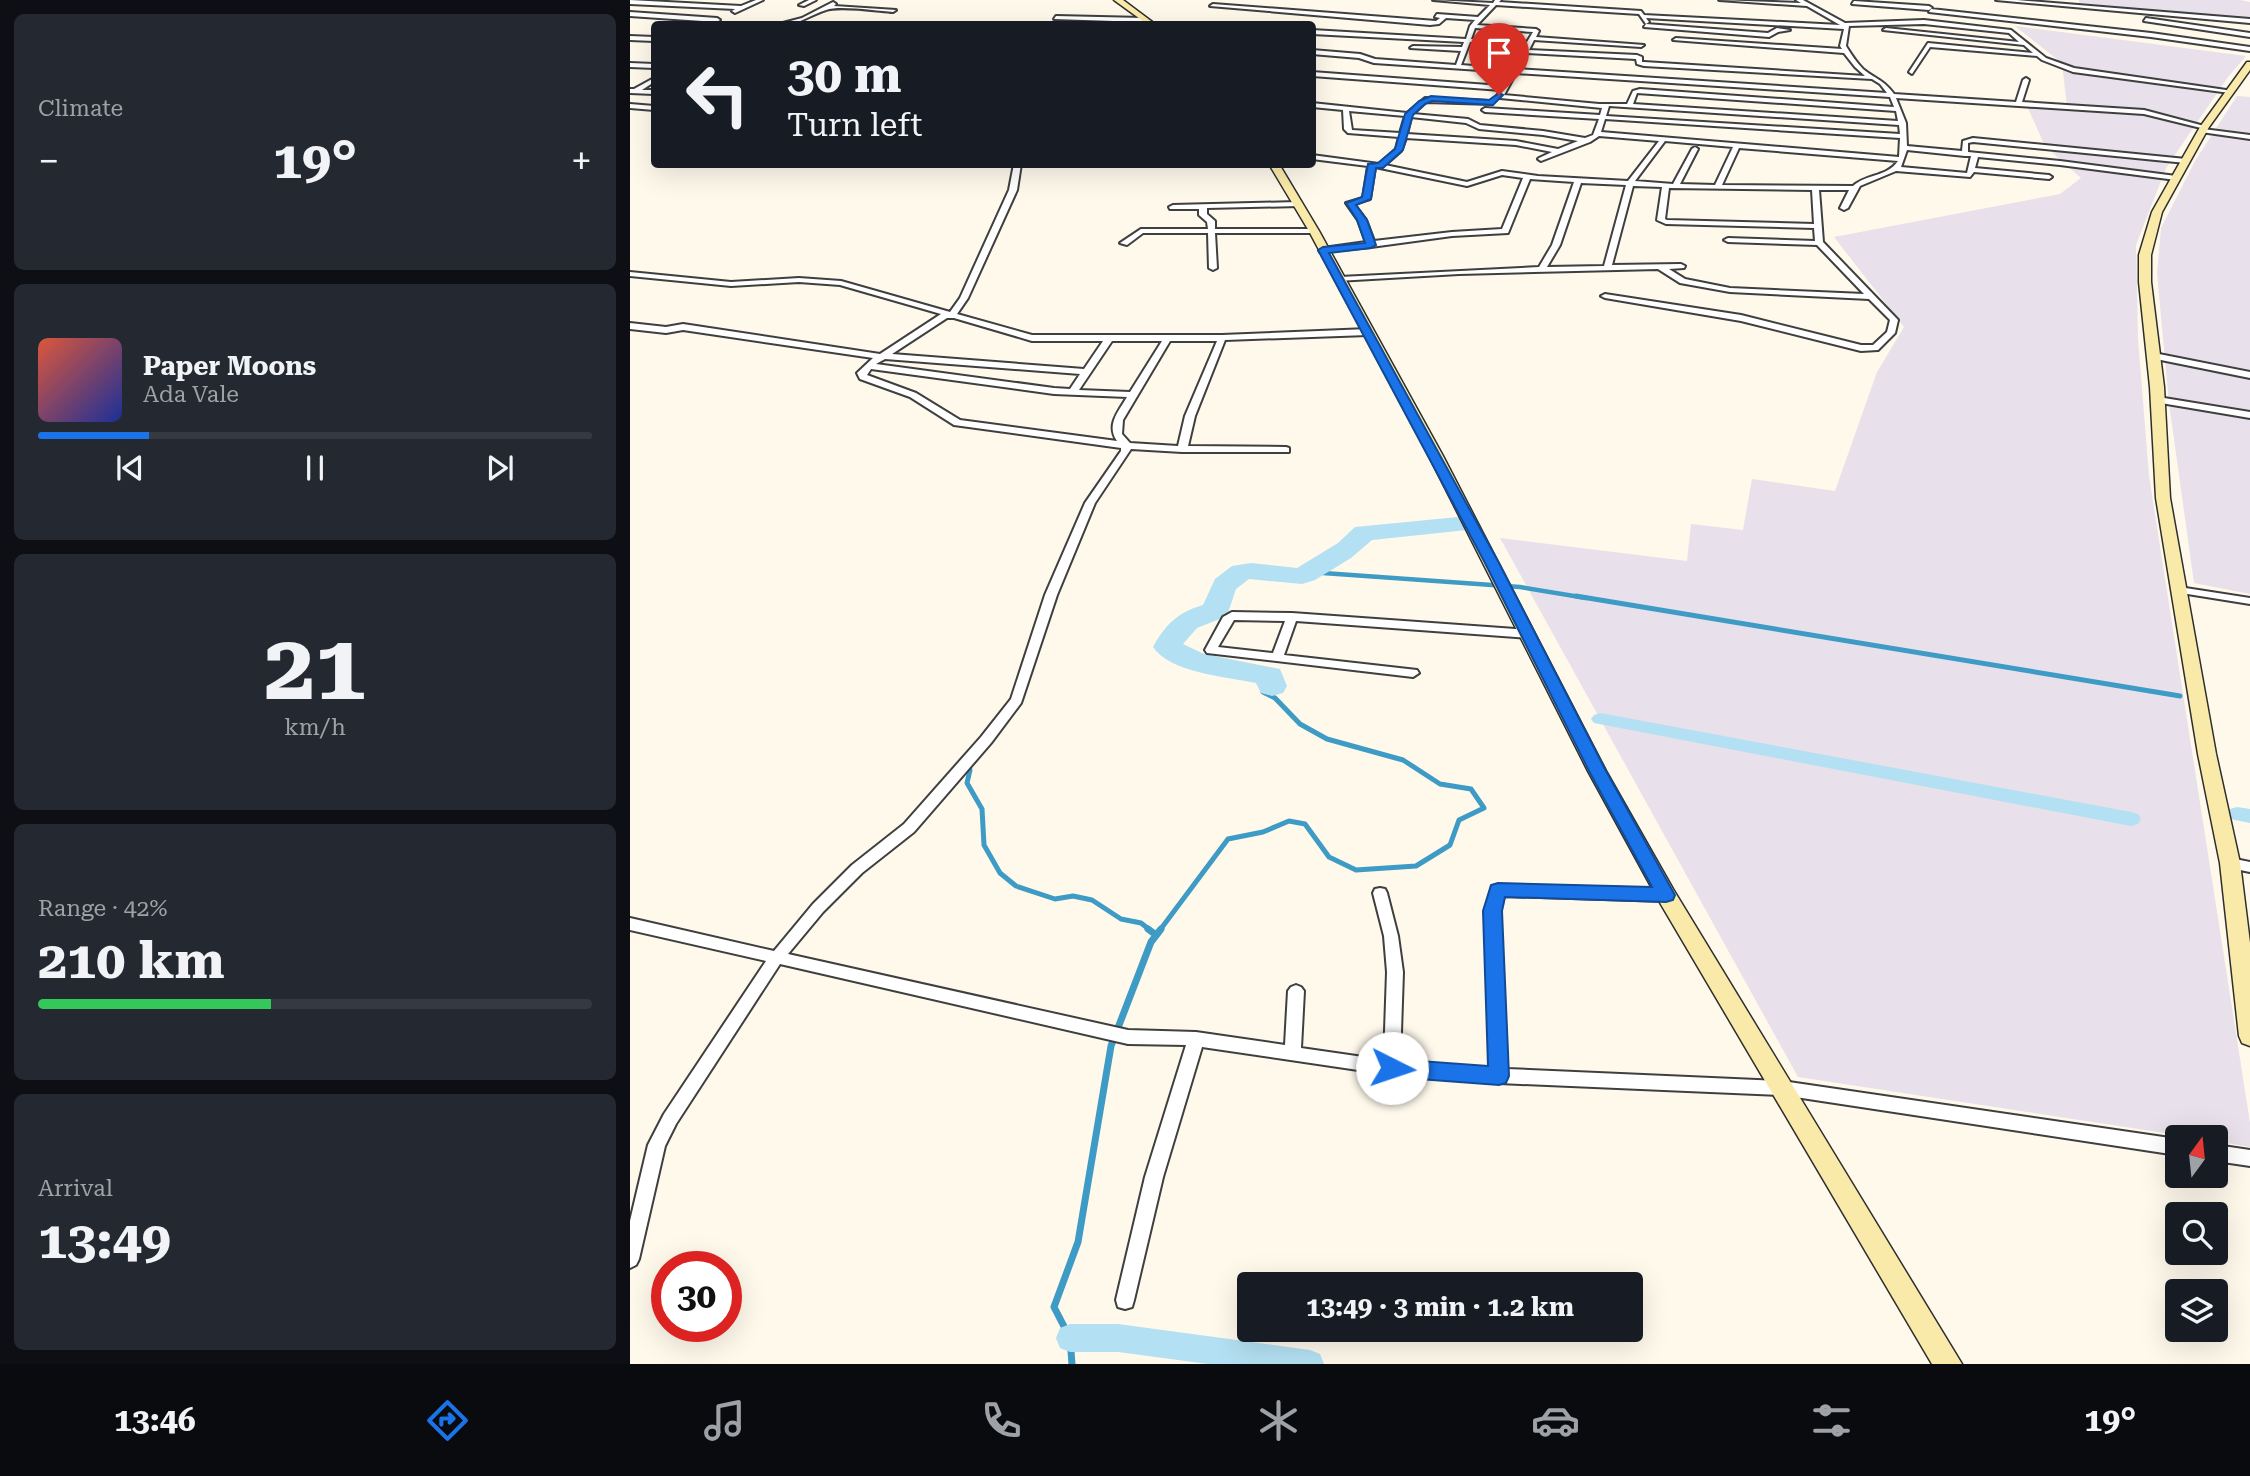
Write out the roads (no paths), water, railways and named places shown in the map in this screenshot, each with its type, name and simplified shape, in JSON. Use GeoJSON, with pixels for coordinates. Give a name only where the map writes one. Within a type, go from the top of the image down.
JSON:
{"type":"FeatureCollection","features":[{"type":"Feature","properties":{"kind":"street"},"geometry":{"type":"LineString","coordinates":[[699,0],[753,3]]}},
{"type":"Feature","properties":{"kind":"street"},"geometry":{"type":"LineString","coordinates":[[630,14],[717,20],[760,0]]}},
{"type":"Feature","properties":{"kind":"street"},"geometry":{"type":"LineString","coordinates":[[802,5],[813,0]]}},
{"type":"Feature","properties":{"kind":"street"},"geometry":{"type":"LineString","coordinates":[[795,21],[839,0]]}},
{"type":"Feature","properties":{"kind":"street"},"geometry":{"type":"LineString","coordinates":[[1118,0],[1143,20]]}},
{"type":"Feature","properties":{"kind":"street"},"geometry":{"type":"LineString","coordinates":[[1233,7],[1241,0]]}},
{"type":"Feature","properties":{"kind":"street"},"geometry":{"type":"LineString","coordinates":[[1436,0],[1846,28],[2027,44]]}},
{"type":"Feature","properties":{"kind":"street"},"geometry":{"type":"LineString","coordinates":[[1722,0],[1808,5]]}},
{"type":"Feature","properties":{"kind":"street"},"geometry":{"type":"LineString","coordinates":[[1799,0],[1846,28]]}},
{"type":"Feature","properties":{"kind":"street"},"geometry":{"type":"LineString","coordinates":[[1928,0],[1933,23]]}},
{"type":"Feature","properties":{"kind":"street"},"geometry":{"type":"LineString","coordinates":[[1999,0],[2250,21]]}},
{"type":"Feature","properties":{"kind":"street"},"geometry":{"type":"LineString","coordinates":[[630,2],[742,8]]}},
{"type":"Feature","properties":{"kind":"street"},"geometry":{"type":"LineString","coordinates":[[1458,67],[1473,26],[1495,2]]}},
{"type":"Feature","properties":{"kind":"street"},"geometry":{"type":"LineString","coordinates":[[1261,9],[1269,3],[1478,19]]}},
{"type":"Feature","properties":{"kind":"street"},"geometry":{"type":"LineString","coordinates":[[1854,3],[2151,35],[2250,49]]}},
{"type":"Feature","properties":{"kind":"street"},"geometry":{"type":"LineString","coordinates":[[1213,6],[1433,23],[1444,17]]}},
{"type":"Feature","properties":{"kind":"street"},"geometry":{"type":"LineString","coordinates":[[827,7],[893,10]]}},
{"type":"Feature","properties":{"kind":"street"},"geometry":{"type":"LineString","coordinates":[[1134,13],[1057,14],[1143,20]]}},
{"type":"Feature","properties":{"kind":"street"},"geometry":{"type":"LineString","coordinates":[[630,24],[649,15]]}},
{"type":"Feature","properties":{"kind":"street"},"geometry":{"type":"LineString","coordinates":[[1325,23],[1333,16]]}},
{"type":"Feature","properties":{"kind":"street"},"geometry":{"type":"LineString","coordinates":[[1645,16],[1646,29],[1769,35],[1780,30],[1933,23],[2011,32],[2041,55],[2073,71],[2230,91]]}},
{"type":"Feature","properties":{"kind":"street"},"geometry":{"type":"LineString","coordinates":[[2135,19],[2250,35]]}},
{"type":"Feature","properties":{"kind":"street"},"geometry":{"type":"LineString","coordinates":[[1355,26],[1381,28],[1368,43]]}},
{"type":"Feature","properties":{"kind":"street"},"geometry":{"type":"LineString","coordinates":[[1473,26],[1535,30],[1499,95],[1490,103],[1476,127]]}},
{"type":"Feature","properties":{"kind":"street"},"geometry":{"type":"LineString","coordinates":[[1846,28],[1843,47],[1863,72],[1881,82],[1899,108],[1905,148],[1895,169]]}},
{"type":"Feature","properties":{"kind":"street"},"geometry":{"type":"LineString","coordinates":[[1316,32],[1641,45]]}},
{"type":"Feature","properties":{"kind":"street"},"geometry":{"type":"LineString","coordinates":[[630,38],[651,38]]}},
{"type":"Feature","properties":{"kind":"street"},"geometry":{"type":"LineString","coordinates":[[1676,40],[1846,51]]}},
{"type":"Feature","properties":{"kind":"street"},"geometry":{"type":"LineString","coordinates":[[1912,72],[1928,46],[2041,55]]}},
{"type":"Feature","properties":{"kind":"street"},"geometry":{"type":"LineString","coordinates":[[1413,48],[1466,49]]}},
{"type":"Feature","properties":{"kind":"street"},"geometry":{"type":"LineString","coordinates":[[1525,51],[1637,57],[1640,58],[1639,63],[1644,64],[1871,78]]}},
{"type":"Feature","properties":{"kind":"street"},"geometry":{"type":"LineString","coordinates":[[1316,52],[1363,54],[1374,61],[1458,67],[2144,111],[2204,129],[2250,137]]}},
{"type":"Feature","properties":{"kind":"street"},"geometry":{"type":"LineString","coordinates":[[630,65],[651,66]]}},
{"type":"Feature","properties":{"kind":"street"},"geometry":{"type":"LineString","coordinates":[[2249,65],[2204,129],[2157,212],[2145,256],[2158,400],[2163,498],[2207,754],[2242,922],[2250,1036]]}},
{"type":"Feature","properties":{"kind":"street"},"geometry":{"type":"LineString","coordinates":[[1316,74],[1503,88]]}},
{"type":"Feature","properties":{"kind":"street"},"geometry":{"type":"LineString","coordinates":[[641,80],[651,81]]}},
{"type":"Feature","properties":{"kind":"street"},"geometry":{"type":"LineString","coordinates":[[2018,104],[2025,80]]}},
{"type":"Feature","properties":{"kind":"street"},"geometry":{"type":"LineString","coordinates":[[632,91],[651,82]]}},
{"type":"Feature","properties":{"kind":"street"},"geometry":{"type":"LineString","coordinates":[[632,91],[651,92]]}},
{"type":"Feature","properties":{"kind":"street"},"geometry":{"type":"LineString","coordinates":[[1630,104],[1635,93],[1640,91],[1899,108]]}},
{"type":"Feature","properties":{"kind":"street"},"geometry":{"type":"LineString","coordinates":[[1499,95],[1903,123]]}},
{"type":"Feature","properties":{"kind":"street"},"geometry":{"type":"LineString","coordinates":[[1355,110],[1363,99]]}},
{"type":"Feature","properties":{"kind":"street"},"geometry":{"type":"LineString","coordinates":[[1371,245],[1362,220],[1350,203],[1366,199],[1376,165],[1399,150],[1409,114],[1428,99],[1490,103]]}},
{"type":"Feature","properties":{"kind":"street"},"geometry":{"type":"LineString","coordinates":[[1599,134],[1606,106],[1602,104]]}},
{"type":"Feature","properties":{"kind":"street"},"geometry":{"type":"LineString","coordinates":[[1316,105],[1468,121],[1476,127],[1543,133],[1588,141]]}},
{"type":"Feature","properties":{"kind":"street"},"geometry":{"type":"LineString","coordinates":[[630,106],[651,108]]}},
{"type":"Feature","properties":{"kind":"street"},"geometry":{"type":"LineString","coordinates":[[1346,109],[1348,131],[1524,144],[1561,152]]}},
{"type":"Feature","properties":{"kind":"street"},"geometry":{"type":"LineString","coordinates":[[1485,110],[1904,136]]}},
{"type":"Feature","properties":{"kind":"street"},"geometry":{"type":"LineString","coordinates":[[1541,159],[1599,134],[1901,159]]}},
{"type":"Feature","properties":{"kind":"street"},"geometry":{"type":"LineString","coordinates":[[1608,267],[1630,183],[1664,139]]}},
{"type":"Feature","properties":{"kind":"street"},"geometry":{"type":"LineString","coordinates":[[1965,154],[1965,142],[1973,140],[2186,160]]}},
{"type":"Feature","properties":{"kind":"street"},"geometry":{"type":"LineString","coordinates":[[1718,187],[1737,145]]}},
{"type":"Feature","properties":{"kind":"street"},"geometry":{"type":"LineString","coordinates":[[1905,148],[2176,178]]}},
{"type":"Feature","properties":{"kind":"street"},"geometry":{"type":"LineString","coordinates":[[1675,186],[1695,149]]}},
{"type":"Feature","properties":{"kind":"street"},"geometry":{"type":"LineString","coordinates":[[1843,208],[1852,188],[1867,178],[1895,169],[1970,175],[1975,155]]}},
{"type":"Feature","properties":{"kind":"street"},"geometry":{"type":"LineString","coordinates":[[1316,158],[1376,165],[1467,184],[1498,173],[1577,181],[1675,186],[1852,188]]}},
{"type":"Feature","properties":{"kind":"street"},"geometry":{"type":"LineString","coordinates":[[1017,168],[1013,190],[964,298],[948,316],[868,366],[862,373],[867,380],[913,395],[957,422],[1126,445],[1182,449],[1286,450]]}},
{"type":"Feature","properties":{"kind":"street"},"geometry":{"type":"LineString","coordinates":[[1276,168],[1340,279],[1528,634],[1597,771],[1666,895],[1948,1364]]}},
{"type":"Feature","properties":{"kind":"street"},"geometry":{"type":"LineString","coordinates":[[1973,170],[2049,177]]}},
{"type":"Feature","properties":{"kind":"street"},"geometry":{"type":"LineString","coordinates":[[1323,250],[1452,234],[1505,231],[1527,177]]}},
{"type":"Feature","properties":{"kind":"street"},"geometry":{"type":"LineString","coordinates":[[1542,269],[1556,245],[1577,181]]}},
{"type":"Feature","properties":{"kind":"street"},"geometry":{"type":"LineString","coordinates":[[1666,185],[1662,221],[1745,226],[1816,226]]}},
{"type":"Feature","properties":{"kind":"street"},"geometry":{"type":"LineString","coordinates":[[1605,296],[1741,318],[1871,349],[1879,346],[1895,323],[1893,317],[1870,297],[1822,246],[1816,226],[1815,188]]}},
{"type":"Feature","properties":{"kind":"street"},"geometry":{"type":"LineString","coordinates":[[1172,207],[1297,204]]}},
{"type":"Feature","properties":{"kind":"street"},"geometry":{"type":"LineString","coordinates":[[1203,206],[1203,215],[1211,221],[1214,232],[1213,268]]}},
{"type":"Feature","properties":{"kind":"street"},"geometry":{"type":"LineString","coordinates":[[1124,243],[1138,232],[1201,229],[1214,232],[1314,231]]}},
{"type":"Feature","properties":{"kind":"street"},"geometry":{"type":"LineString","coordinates":[[1728,240],[1822,246]]}},
{"type":"Feature","properties":{"kind":"street"},"geometry":{"type":"LineString","coordinates":[[1779,250],[1822,246]]}},
{"type":"Feature","properties":{"kind":"street"},"geometry":{"type":"LineString","coordinates":[[1340,279],[1681,265]]}},
{"type":"Feature","properties":{"kind":"street"},"geometry":{"type":"LineString","coordinates":[[1658,266],[1683,281],[1730,290],[1870,297]]}},
{"type":"Feature","properties":{"kind":"street"},"geometry":{"type":"LineString","coordinates":[[630,274],[731,284],[799,280],[841,284],[1032,338],[1167,340],[1368,332]]}},
{"type":"Feature","properties":{"kind":"street"},"geometry":{"type":"LineString","coordinates":[[630,326],[666,330],[683,327],[882,356],[1086,372]]}},
{"type":"Feature","properties":{"kind":"street"},"geometry":{"type":"LineString","coordinates":[[1182,449],[1190,416],[1222,338]]}},
{"type":"Feature","properties":{"kind":"street"},"geometry":{"type":"LineString","coordinates":[[1073,392],[1108,340]]}},
{"type":"Feature","properties":{"kind":"street"},"geometry":{"type":"LineString","coordinates":[[1126,445],[1117,437],[1115,430],[1167,340]]}},
{"type":"Feature","properties":{"kind":"street"},"geometry":{"type":"LineString","coordinates":[[2154,356],[2250,375]]}},
{"type":"Feature","properties":{"kind":"street"},"geometry":{"type":"LineString","coordinates":[[868,366],[1073,392],[1133,395]]}},
{"type":"Feature","properties":{"kind":"street"},"geometry":{"type":"LineString","coordinates":[[2158,400],[2250,415]]}},
{"type":"Feature","properties":{"kind":"street"},"geometry":{"type":"LineString","coordinates":[[630,1259],[657,1145],[670,1119],[776,957],[818,908],[857,869],[909,828],[1017,701],[1051,595],[1090,503],[1126,450],[1126,445]]}},
{"type":"Feature","properties":{"kind":"street"},"geometry":{"type":"LineString","coordinates":[[2179,590],[2250,601]]}},
{"type":"Feature","properties":{"kind":"street"},"geometry":{"type":"LineString","coordinates":[[1413,673],[1211,650],[1230,617],[1292,617],[1528,634]]}},
{"type":"Feature","properties":{"kind":"street"},"geometry":{"type":"LineString","coordinates":[[1277,658],[1292,617]]}},
{"type":"Feature","properties":{"kind":"street"},"geometry":{"type":"LineString","coordinates":[[2230,863],[2250,867]]}},
{"type":"Feature","properties":{"kind":"street"},"geometry":{"type":"LineString","coordinates":[[1499,1076],[1493,911],[1498,890],[1666,895]]}},
{"type":"Feature","properties":{"kind":"street"},"geometry":{"type":"LineString","coordinates":[[1380,893],[1391,936],[1395,972],[1392,1068]]}},
{"type":"Feature","properties":{"kind":"street"},"geometry":{"type":"LineString","coordinates":[[630,924],[1128,1037],[1196,1039],[1392,1068],[1499,1076],[1783,1088],[2165,1145]]}},
{"type":"Feature","properties":{"kind":"street"},"geometry":{"type":"LineString","coordinates":[[1293,1054],[1296,990]]}},
{"type":"Feature","properties":{"kind":"street"},"geometry":{"type":"LineString","coordinates":[[1125,1300],[1154,1177],[1196,1039]]}},
{"type":"Feature","properties":{"kind":"street"},"geometry":{"type":"LineString","coordinates":[[2228,1155],[2250,1158]]}},
{"type":"Feature","properties":{"kind":"waterway"},"geometry":{"type":"LineString","coordinates":[[1272,686],[1270,676],[1196,662],[1167,647],[1181,626],[1200,615],[1217,610],[1217,603],[1225,585],[1233,576],[1242,572],[1302,576],[1347,549],[1364,533],[1458,525]]}},
{"type":"Feature","properties":{"kind":"waterway"},"geometry":{"type":"LineString","coordinates":[[1309,572],[1520,587],[1586,598]]}},
{"type":"Feature","properties":{"kind":"waterway"},"geometry":{"type":"LineString","coordinates":[[1576,596],[2180,696]]}},
{"type":"Feature","properties":{"kind":"waterway"},"geometry":{"type":"LineString","coordinates":[[1160,930],[1228,839],[1263,832],[1289,821],[1305,824],[1329,857],[1356,870],[1416,866],[1450,845],[1459,820],[1484,808],[1471,789],[1440,784],[1403,760],[1327,739],[1300,724],[1275,698],[1263,692],[1272,686]]}},
{"type":"Feature","properties":{"kind":"waterway"},"geometry":{"type":"LineString","coordinates":[[1600,719],[2131,819]]}},
{"type":"Feature","properties":{"kind":"waterway"},"geometry":{"type":"LineString","coordinates":[[970,770],[967,783],[982,809],[984,845],[1000,873],[1016,886],[1055,899],[1073,896],[1092,900],[1121,919],[1141,923],[1150,930]]}},
{"type":"Feature","properties":{"kind":"waterway"},"geometry":{"type":"LineString","coordinates":[[2237,814],[2250,816]]}},
{"type":"Feature","properties":{"kind":"waterway"},"geometry":{"type":"LineString","coordinates":[[1148,929],[1156,935]]}},
{"type":"Feature","properties":{"kind":"waterway"},"geometry":{"type":"LineString","coordinates":[[1072,1364],[1070,1338],[1054,1307],[1078,1242],[1111,1046],[1151,942],[1161,929]]}},
{"type":"Feature","properties":{"kind":"waterway"},"geometry":{"type":"LineString","coordinates":[[1070,1338],[1118,1338],[1310,1364]]}}]}
